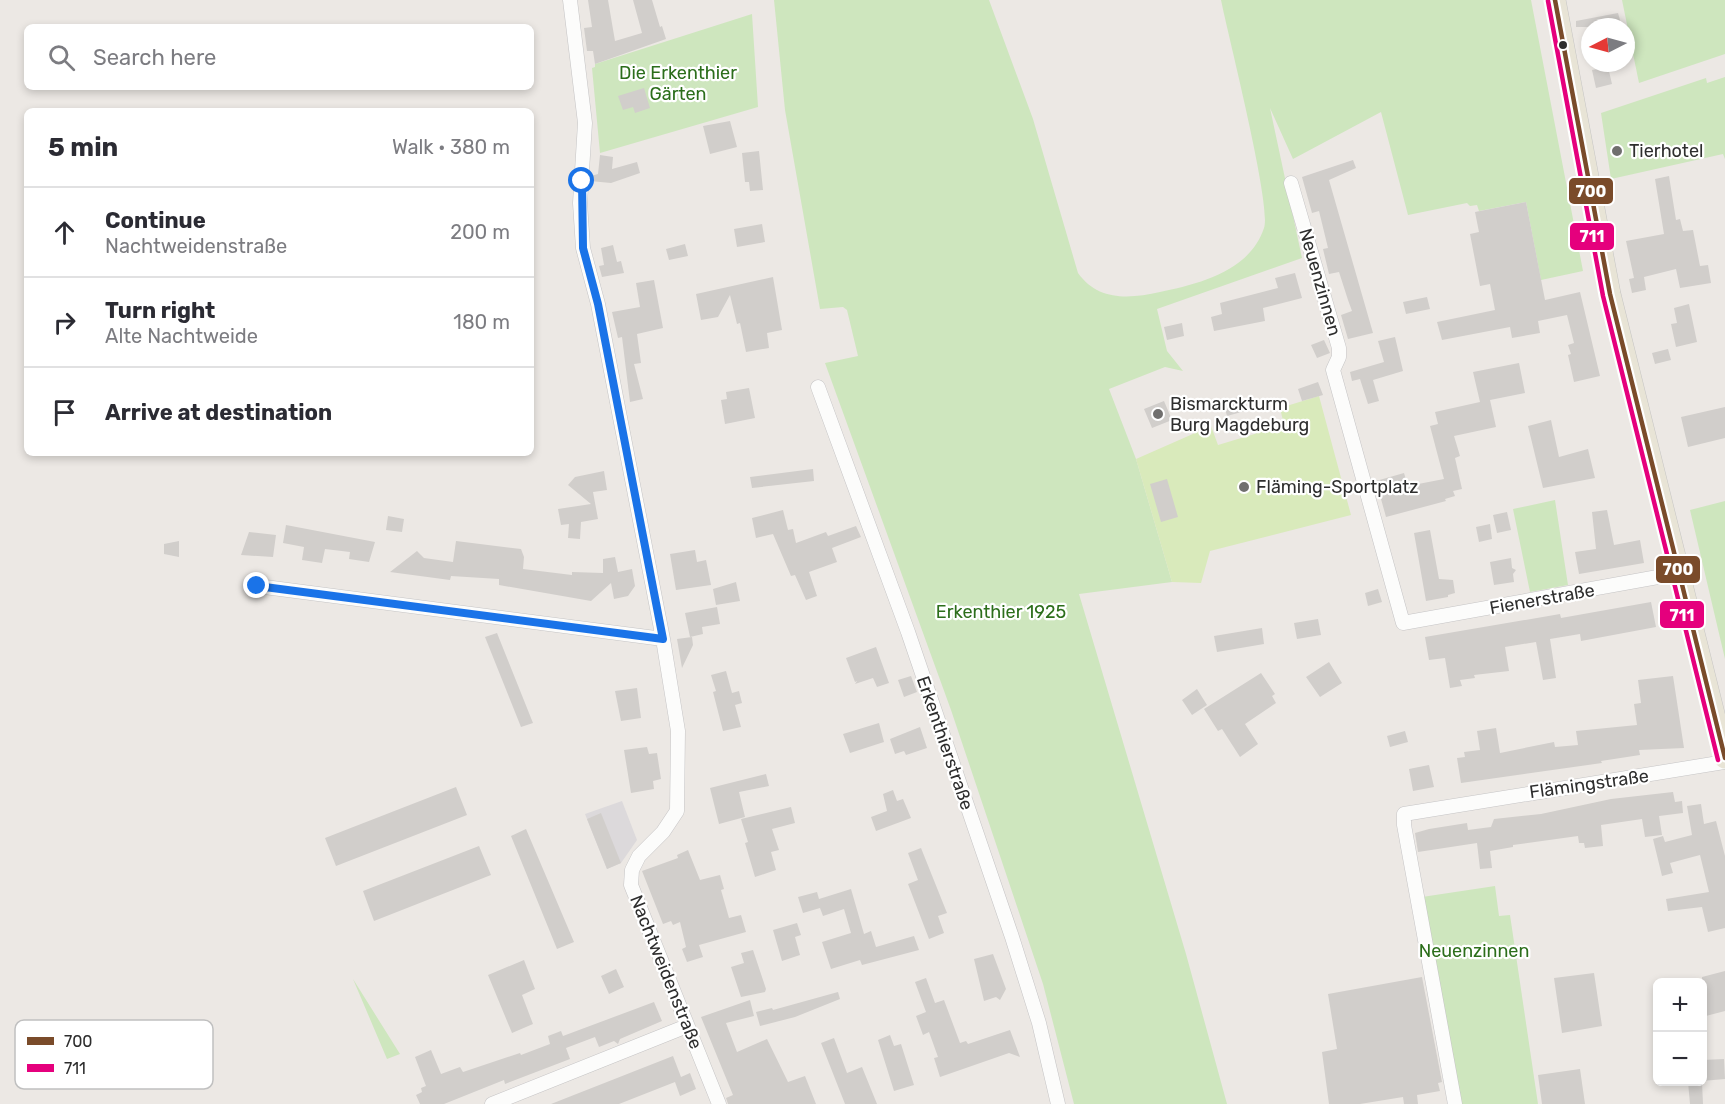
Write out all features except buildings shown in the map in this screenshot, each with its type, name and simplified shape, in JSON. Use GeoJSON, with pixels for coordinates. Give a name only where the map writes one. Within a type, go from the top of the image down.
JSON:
{"type":"FeatureCollection","features":[{"type":"Feature","properties":{"kind":"main road"},"geometry":{"type":"LineString","coordinates":[[1555,0],[1610,294],[1725,760]]}},
{"type":"Feature","properties":{"kind":"street","name":"Nachtweidenstraße"},"geometry":{"type":"LineString","coordinates":[[570,0],[585,123],[580,203],[583,248],[598,304],[663,639],[678,731],[679,799],[672,820],[639,856],[631,878],[634,895],[719,1104]]}},
{"type":"Feature","properties":{"kind":"street","name":"Neuenzinnen"},"geometry":{"type":"LineString","coordinates":[[1291,183],[1339,348],[1339,357],[1333,370],[1403,623]]}},
{"type":"Feature","properties":{"kind":"street","name":"Erkenthierstraße"},"geometry":{"type":"LineString","coordinates":[[818,387],[908,632],[1016,948],[1039,1023],[1058,1104]]}},
{"type":"Feature","properties":{"kind":"street","name":"Fienerstraße"},"geometry":{"type":"LineString","coordinates":[[1403,623],[1680,573]]}},
{"type":"Feature","properties":{"kind":"street"},"geometry":{"type":"LineString","coordinates":[[257,586],[663,639]]}},
{"type":"Feature","properties":{"kind":"street","name":"Flämingstraße"},"geometry":{"type":"LineString","coordinates":[[1455,1104],[1403,818],[1410,812],[1453,804],[1725,760]]}},
{"type":"Feature","properties":{"kind":"street"},"geometry":{"type":"LineString","coordinates":[[492,1104],[687,1026]]}},
{"type":"Feature","properties":{"kind":"shaded area"},"geometry":{"type":"Polygon","coordinates":[[[622,801],[637,840],[621,863],[607,869],[585,814],[622,801]]]}},
{"type":"Feature","properties":{"kind":"green space","name":"Erkenthier 1925"},"geometry":{"type":"Polygon","coordinates":[[[774,0],[989,0],[1033,119],[1078,273],[1095,289],[1105,293],[1115,296],[1137,296],[1191,285],[1221,273],[1247,255],[1257,243],[1264,228],[1265,214],[1256,156],[1221,0],[1531,0],[1583,271],[1541,280],[1526,202],[1479,211],[1477,205],[1470,206],[1467,203],[1408,215],[1381,112],[1293,159],[1270,108],[1302,258],[1157,309],[1167,351],[1183,371],[1165,367],[1109,389],[1136,459],[1172,582],[1079,594],[1186,954],[1227,1104],[1074,1104],[1043,984],[951,710],[825,363],[858,356],[847,310],[843,307],[820,309],[785,110],[774,0]]]}},
{"type":"Feature","properties":{"kind":"green space"},"geometry":{"type":"Polygon","coordinates":[[[1622,0],[1725,0],[1725,54],[1639,83],[1635,63],[1635,18],[1626,18],[1622,0]]]}},
{"type":"Feature","properties":{"kind":"green space","name":"Die Erkenthier Gärten"},"geometry":{"type":"Polygon","coordinates":[[[752,14],[758,107],[600,153],[592,68],[595,64],[752,14]]]}},
{"type":"Feature","properties":{"kind":"green space"},"geometry":{"type":"Polygon","coordinates":[[[1725,77],[1725,159],[1723,154],[1611,179],[1601,113],[1706,78],[1707,83],[1725,77]]]}},
{"type":"Feature","properties":{"kind":"green space","name":"Fläming-Sportplatz"},"geometry":{"type":"Polygon","coordinates":[[[1319,396],[1351,515],[1210,551],[1201,583],[1172,582],[1136,459],[1211,426],[1218,445],[1284,425],[1280,408],[1319,396]]]}},
{"type":"Feature","properties":{"kind":"green space"},"geometry":{"type":"Polygon","coordinates":[[[1555,500],[1568,585],[1530,592],[1513,509],[1555,500]]]}},
{"type":"Feature","properties":{"kind":"green space"},"geometry":{"type":"Polygon","coordinates":[[[1725,501],[1725,659],[1690,510],[1725,501]]]}},
{"type":"Feature","properties":{"kind":"green space","name":"Neuenzinnen"},"geometry":{"type":"Polygon","coordinates":[[[1495,886],[1499,916],[1510,915],[1538,1104],[1460,1104],[1422,897],[1495,886]]]}},
{"type":"Feature","properties":{"kind":"green space"},"geometry":{"type":"Polygon","coordinates":[[[353,979],[400,1054],[387,1059],[353,979]]]}},
{"type":"Feature","properties":{"kind":"transit line","name":"700"},"geometry":{"type":"LineString","coordinates":[[1555,0],[1610,294],[1725,758]]}},
{"type":"Feature","properties":{"kind":"transit line","name":"711"},"geometry":{"type":"LineString","coordinates":[[1548,1],[1603,296],[1718,760]]}},
{"type":"Feature","properties":{"kind":"place","name":"Tierhotel"},"geometry":{"type":"Point","coordinates":[1617,151]}},
{"type":"Feature","properties":{"kind":"place","name":"Bismarckturm Burg Magdeburg"},"geometry":{"type":"Point","coordinates":[1158,414]}},
{"type":"Feature","properties":{"kind":"place","name":"Fläming-Sportplatz"},"geometry":{"type":"Point","coordinates":[1244,487]}},
{"type":"Feature","properties":{"kind":"route"},"geometry":{"type":"LineString","coordinates":[[257,586],[663,639],[598,304],[583,248],[580,224],[582,181]]}}]}
